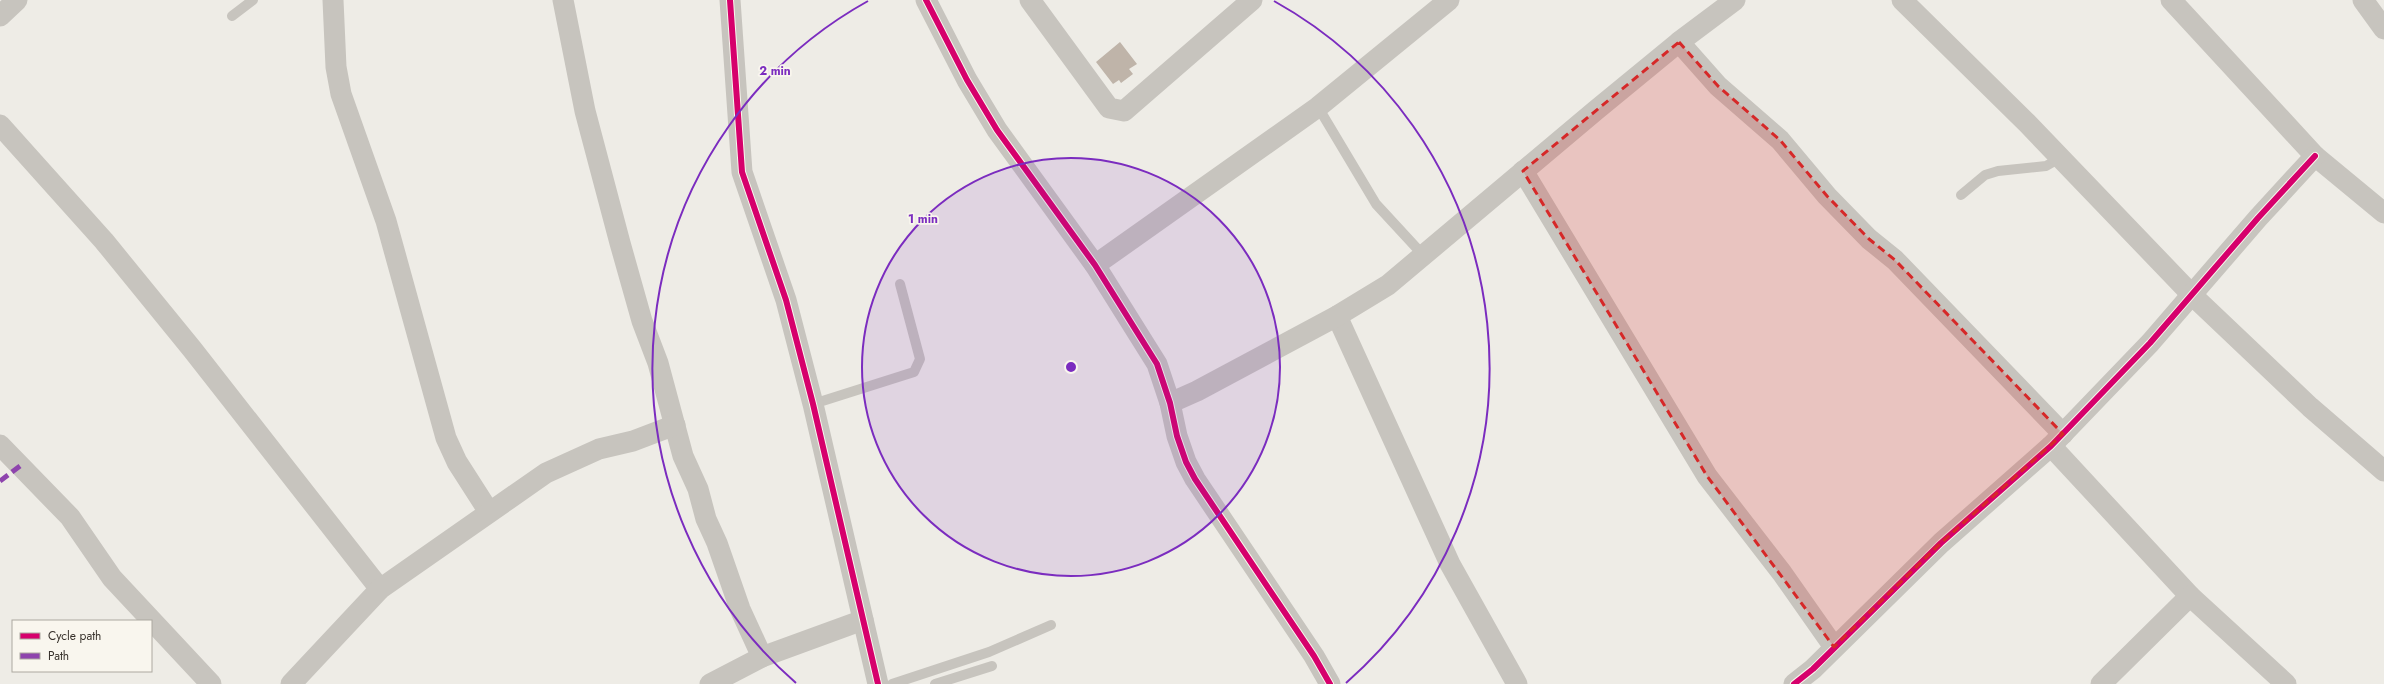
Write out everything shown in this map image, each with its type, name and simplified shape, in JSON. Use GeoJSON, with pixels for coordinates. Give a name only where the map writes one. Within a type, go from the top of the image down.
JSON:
{"type":"FeatureCollection","features":[{"type":"Feature","properties":{"kind":"street"},"geometry":{"type":"LineString","coordinates":[[0,16],[17,0]]}},
{"type":"Feature","properties":{"kind":"street"},"geometry":{"type":"LineString","coordinates":[[333,0],[336,67],[347,115],[386,221],[446,438],[457,462],[489,512]]}},
{"type":"Feature","properties":{"kind":"street"},"geometry":{"type":"LineString","coordinates":[[563,0],[586,118],[642,321],[658,363],[683,456],[698,489],[706,519],[717,543],[740,609],[762,657]]}},
{"type":"Feature","properties":{"kind":"street"},"geometry":{"type":"LineString","coordinates":[[730,0],[742,172],[786,300],[813,404],[878,684]]}},
{"type":"Feature","properties":{"kind":"street"},"geometry":{"type":"LineString","coordinates":[[926,0],[967,80],[997,130],[1094,265],[1156,364],[1170,403],[1179,443],[1196,479],[1314,656],[1330,684]]}},
{"type":"Feature","properties":{"kind":"street"},"geometry":{"type":"LineString","coordinates":[[1030,0],[1109,108],[1124,111],[1243,3]]}},
{"type":"Feature","properties":{"kind":"street"},"geometry":{"type":"LineString","coordinates":[[1094,265],[1318,107],[1449,0]]}},
{"type":"Feature","properties":{"kind":"street"},"geometry":{"type":"LineString","coordinates":[[1170,403],[1197,392],[1337,316],[1388,285],[1679,42],[1735,0]]}},
{"type":"Feature","properties":{"kind":"street"},"geometry":{"type":"LineString","coordinates":[[1902,0],[2060,158],[2193,296],[2310,407],[2384,471]]}},
{"type":"Feature","properties":{"kind":"street"},"geometry":{"type":"LineString","coordinates":[[2171,0],[2315,156],[2384,213]]}},
{"type":"Feature","properties":{"kind":"street"},"geometry":{"type":"LineString","coordinates":[[2363,0],[2384,29]]}},
{"type":"Feature","properties":{"kind":"street"},"geometry":{"type":"LineString","coordinates":[[1679,42],[1718,86],[1780,140],[1827,196],[1869,239],[1895,260],[2057,440],[2190,596],[2286,684]]}},
{"type":"Feature","properties":{"kind":"street"},"geometry":{"type":"LineString","coordinates":[[0,125],[104,241],[192,349],[380,589]]}},
{"type":"Feature","properties":{"kind":"street"},"geometry":{"type":"LineString","coordinates":[[1794,684],[1818,677],[1834,647],[1941,543],[2057,440],[2193,296],[2258,218],[2315,156]]}},
{"type":"Feature","properties":{"kind":"street"},"geometry":{"type":"LineString","coordinates":[[1523,171],[1707,476],[1782,573],[1834,647]]}},
{"type":"Feature","properties":{"kind":"street"},"geometry":{"type":"LineString","coordinates":[[1337,316],[1450,564],[1517,684]]}},
{"type":"Feature","properties":{"kind":"street"},"geometry":{"type":"LineString","coordinates":[[291,684],[380,589],[546,473],[599,449],[633,441],[675,425]]}},
{"type":"Feature","properties":{"kind":"street"},"geometry":{"type":"LineString","coordinates":[[0,445],[70,517],[112,578],[151,620]]}},
{"type":"Feature","properties":{"kind":"street"},"geometry":{"type":"LineString","coordinates":[[2101,684],[2190,596]]}},
{"type":"Feature","properties":{"kind":"street"},"geometry":{"type":"LineString","coordinates":[[710,684],[762,657],[863,620]]}},
{"type":"Feature","properties":{"kind":"street"},"geometry":{"type":"LineString","coordinates":[[152,621],[211,684]]}},
{"type":"Feature","properties":{"kind":"lane"},"geometry":{"type":"LineString","coordinates":[[232,16],[252,0]]}},
{"type":"Feature","properties":{"kind":"lane"},"geometry":{"type":"LineString","coordinates":[[1318,107],[1376,204],[1423,255]]}},
{"type":"Feature","properties":{"kind":"lane"},"geometry":{"type":"LineString","coordinates":[[1961,195],[1985,175],[1998,171],[2046,166],[2060,158]]}},
{"type":"Feature","properties":{"kind":"lane"},"geometry":{"type":"LineString","coordinates":[[813,404],[914,372],[920,359],[900,284]]}},
{"type":"Feature","properties":{"kind":"lane"},"geometry":{"type":"LineString","coordinates":[[892,684],[989,652],[1051,625]]}},
{"type":"Feature","properties":{"kind":"lane"},"geometry":{"type":"LineString","coordinates":[[935,684],[992,666]]}},
{"type":"Feature","properties":{"kind":"highlighted area"},"geometry":{"type":"Polygon","coordinates":[[[1679,42],[1718,86],[1780,140],[1827,196],[1869,239],[1895,260],[2063,434],[1941,543],[1834,647],[1707,476],[1523,171],[1679,42]]]}},
{"type":"Feature","properties":{"kind":"building"},"geometry":{"type":"Polygon","coordinates":[[[1120,42],[1137,64],[1129,69],[1133,74],[1121,83],[1119,80],[1113,84],[1096,62],[1120,42]]]}},
{"type":"Feature","properties":{"kind":"marked path"},"geometry":{"type":"LineString","coordinates":[[0,481],[20,466]]}},
{"type":"Feature","properties":{"kind":"cycle path"},"geometry":{"type":"LineString","coordinates":[[730,0],[742,172],[786,300],[813,404],[878,684]]}},
{"type":"Feature","properties":{"kind":"cycle path"},"geometry":{"type":"LineString","coordinates":[[926,0],[967,80],[997,130],[1095,265],[1157,364],[1170,403],[1177,436],[1186,462],[1195,479],[1314,656],[1330,684]]}},
{"type":"Feature","properties":{"kind":"cycle path"},"geometry":{"type":"LineString","coordinates":[[1794,684],[1813,669],[1941,543],[2051,446],[2150,343],[2258,218],[2315,156]]}}]}
